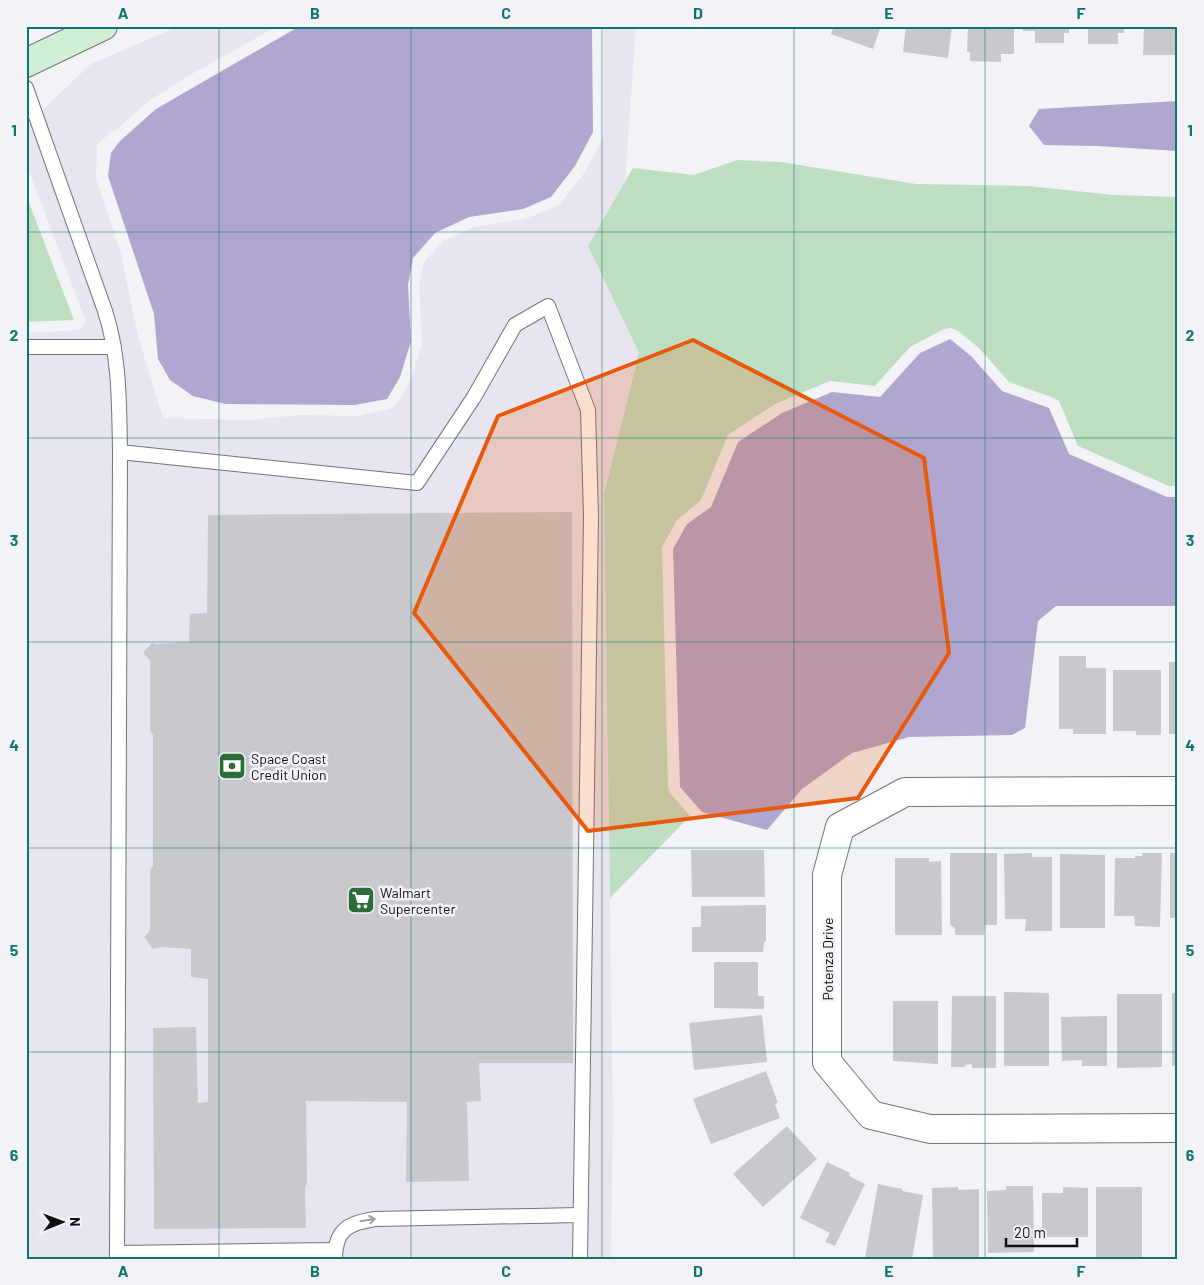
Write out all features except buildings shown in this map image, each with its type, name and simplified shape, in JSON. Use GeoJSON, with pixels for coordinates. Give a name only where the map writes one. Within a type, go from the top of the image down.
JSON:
{"type":"FeatureCollection","features":[{"type":"Feature","properties":{"kind":"street"},"geometry":{"type":"LineString","coordinates":[[26,63],[103,26]]}},
{"type":"Feature","properties":{"kind":"street","name":"Potenza Drive"},"geometry":{"type":"LineString","coordinates":[[1178,792],[905,792],[840,827],[827,875],[827,1062],[870,1115],[930,1129],[1178,1128]]}},
{"type":"Feature","properties":{"kind":"lane"},"geometry":{"type":"LineString","coordinates":[[26,88],[105,311],[110,327],[119,378],[117,1256],[335,1254],[342,1232],[357,1222],[375,1219],[580,1215]]}},
{"type":"Feature","properties":{"kind":"lane"},"geometry":{"type":"LineString","coordinates":[[120,452],[417,483],[474,397],[515,325],[548,306],[588,410],[591,516],[580,1259]]}},
{"type":"Feature","properties":{"kind":"lane"},"geometry":{"type":"LineString","coordinates":[[26,347],[114,348]]}},
{"type":"Feature","properties":{"kind":"highlighted area"},"geometry":{"type":"Polygon","coordinates":[[[693,340],[924,458],[949,653],[858,798],[588,831],[414,613],[498,416],[693,340]]]}},
{"type":"Feature","properties":{"kind":"shaded area"},"geometry":{"type":"Polygon","coordinates":[[[179,26],[278,26],[188,76],[149,101],[116,130],[111,132],[97,145],[96,179],[121,254],[138,336],[163,418],[247,420],[301,415],[358,416],[395,406],[411,380],[422,344],[419,286],[424,262],[443,241],[473,227],[525,219],[559,205],[585,172],[604,136],[604,26],[636,26],[625,183],[589,246],[639,353],[604,494],[613,1114],[611,1259],[26,1259],[26,333],[78,330],[84,326],[85,319],[26,163],[26,117],[38,114],[91,64],[179,26]]]}},
{"type":"Feature","properties":{"kind":"shaded area"},"geometry":{"type":"Polygon","coordinates":[[[300,26],[592,26],[593,132],[575,166],[551,197],[523,209],[469,217],[435,233],[413,258],[408,285],[411,341],[400,377],[387,399],[355,405],[225,404],[193,396],[170,380],[158,359],[154,314],[108,176],[111,153],[120,141],[156,109],[300,26]]]}},
{"type":"Feature","properties":{"kind":"shaded area"},"geometry":{"type":"Polygon","coordinates":[[[1178,101],[1178,151],[1044,145],[1029,126],[1039,109],[1178,101]]]}},
{"type":"Feature","properties":{"kind":"shaded area"},"geometry":{"type":"Polygon","coordinates":[[[950,339],[971,356],[1002,391],[1049,408],[1069,454],[1167,497],[1178,497],[1178,606],[1056,606],[1038,621],[1025,728],[1012,735],[909,737],[852,753],[802,789],[767,830],[702,812],[680,787],[673,549],[687,524],[711,507],[738,442],[782,413],[832,392],[880,397],[920,353],[950,339]]]}},
{"type":"Feature","properties":{"kind":"green space"},"geometry":{"type":"Polygon","coordinates":[[[737,160],[781,162],[916,184],[1028,186],[1114,195],[1178,197],[1178,486],[1169,486],[1078,446],[1059,401],[1009,382],[979,348],[958,331],[951,328],[944,329],[910,347],[875,386],[830,381],[775,404],[728,435],[701,500],[677,520],[662,547],[668,787],[670,793],[690,816],[610,898],[604,494],[639,353],[588,246],[633,168],[694,175],[737,160]]]}},
{"type":"Feature","properties":{"kind":"green space"},"geometry":{"type":"Polygon","coordinates":[[[26,195],[74,320],[26,322],[26,195]]]}},
{"type":"Feature","properties":{"kind":"place","name":"Space Coast Credit Union"},"geometry":{"type":"Point","coordinates":[232,766]}},
{"type":"Feature","properties":{"kind":"place","name":"Walmart Supercenter"},"geometry":{"type":"Point","coordinates":[361,900]}}]}
